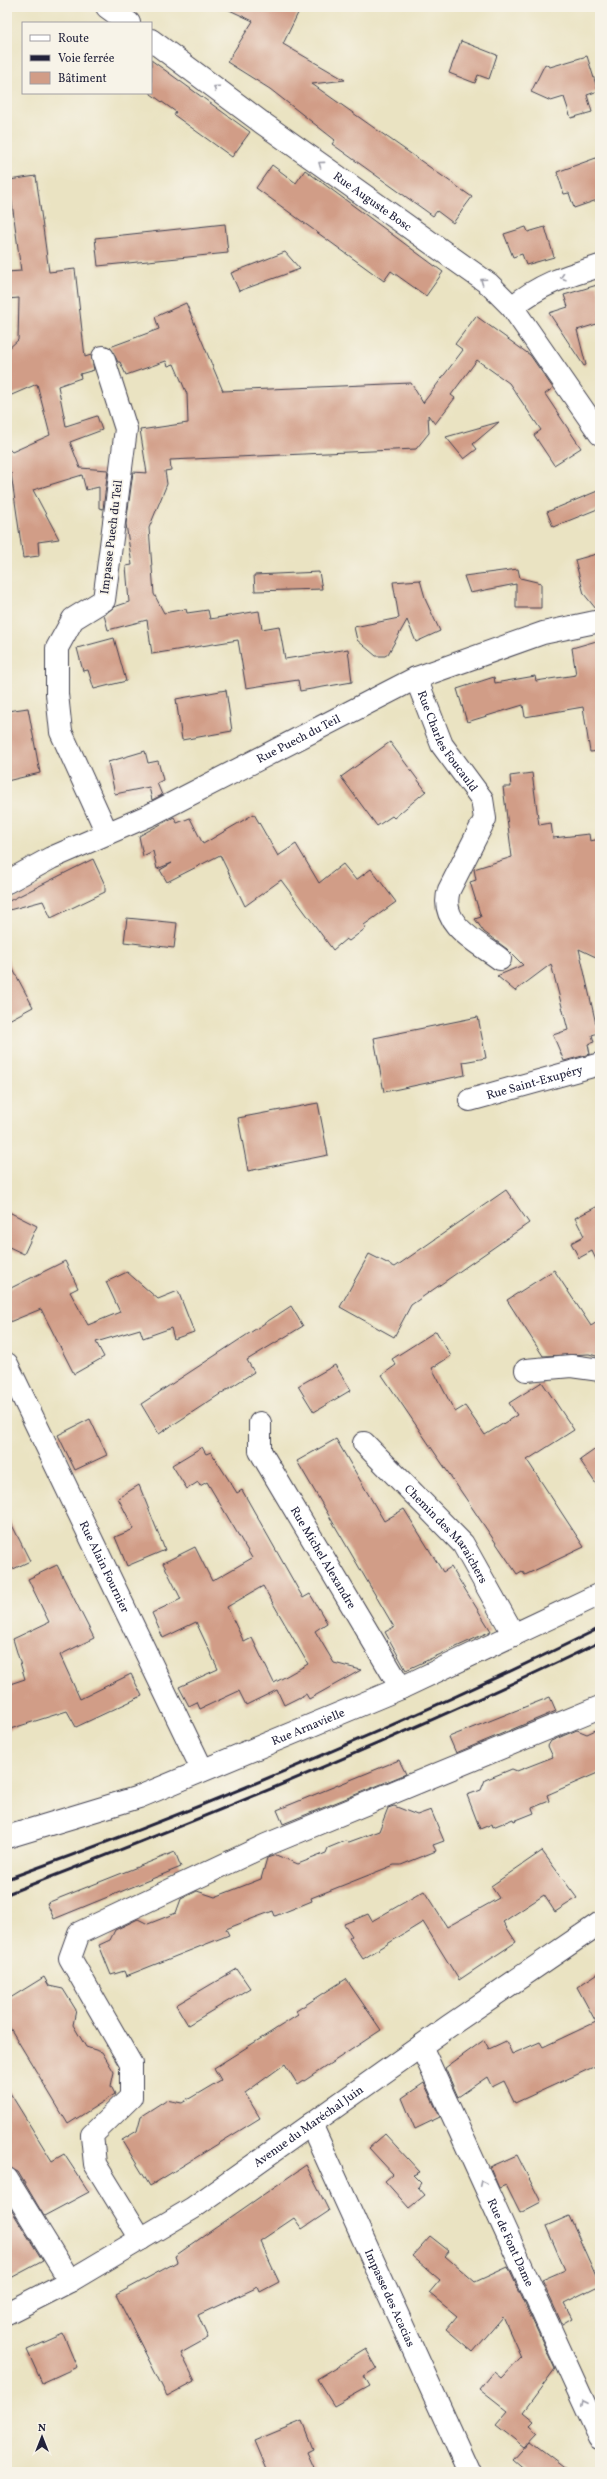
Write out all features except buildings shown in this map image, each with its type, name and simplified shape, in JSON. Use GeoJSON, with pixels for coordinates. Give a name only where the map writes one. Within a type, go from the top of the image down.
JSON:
{"type":"FeatureCollection","features":[{"type":"Feature","properties":{"kind":"street"},"geometry":{"type":"LineString","coordinates":[[107,7],[128,22]]}},
{"type":"Feature","properties":{"kind":"street","name":"Rue Auguste Bosc"},"geometry":{"type":"LineString","coordinates":[[152,41],[261,122],[489,284],[512,307],[600,434]]}},
{"type":"Feature","properties":{"kind":"street"},"geometry":{"type":"LineString","coordinates":[[512,307],[537,288],[554,280],[600,266]]}},
{"type":"Feature","properties":{"kind":"street","name":"Impasse Puech du Teil"},"geometry":{"type":"LineString","coordinates":[[103,356],[126,429],[112,518],[104,600],[73,619],[57,648],[56,680],[61,732],[107,834]]}},
{"type":"Feature","properties":{"kind":"street","name":"Rue Puech du Teil"},"geometry":{"type":"LineString","coordinates":[[7,882],[51,858],[150,815],[416,678],[543,633],[600,621]]}},
{"type":"Feature","properties":{"kind":"street","name":"Rue Charles Foucauld"},"geometry":{"type":"LineString","coordinates":[[416,678],[442,745],[482,799],[485,819],[449,890],[446,900],[447,913],[457,926],[500,959]]}},
{"type":"Feature","properties":{"kind":"street","name":"Rue Saint-Exupéry"},"geometry":{"type":"LineString","coordinates":[[470,1100],[600,1064]]}},
{"type":"Feature","properties":{"kind":"street","name":"Rue Alain Fournier"},"geometry":{"type":"LineString","coordinates":[[7,1364],[202,1769]]}},
{"type":"Feature","properties":{"kind":"street"},"geometry":{"type":"LineString","coordinates":[[526,1370],[571,1366],[600,1370]]}},
{"type":"Feature","properties":{"kind":"street","name":"Rue Michel Alexandre"},"geometry":{"type":"LineString","coordinates":[[260,1423],[260,1451],[400,1688]]}},
{"type":"Feature","properties":{"kind":"street","name":"Chemin des Maraichers"},"geometry":{"type":"LineString","coordinates":[[364,1443],[463,1544],[514,1635]]}},
{"type":"Feature","properties":{"kind":"street","name":"Rue Arnavielle"},"geometry":{"type":"LineString","coordinates":[[7,1837],[140,1797],[202,1769],[400,1688],[600,1594]]}},
{"type":"Feature","properties":{"kind":"street"},"geometry":{"type":"LineString","coordinates":[[141,2239],[95,2164],[92,2135],[131,2098],[131,2064],[70,1958],[79,1933],[266,1845],[600,1707]]}},
{"type":"Feature","properties":{"kind":"street","name":"Avenue du Maréchal Juin"},"geometry":{"type":"LineString","coordinates":[[7,2313],[70,2281],[193,2208],[421,2046],[600,1923]]}},
{"type":"Feature","properties":{"kind":"street","name":"Rue de Font Dame"},"geometry":{"type":"LineString","coordinates":[[421,2046],[600,2438]]}},
{"type":"Feature","properties":{"kind":"street","name":"Impasse des Acacias"},"geometry":{"type":"LineString","coordinates":[[311,2124],[469,2472]]}},
{"type":"Feature","properties":{"kind":"street"},"geometry":{"type":"LineString","coordinates":[[7,2179],[70,2281]]}},
{"type":"Feature","properties":{"kind":"railway"},"geometry":{"type":"LineString","coordinates":[[7,1879],[233,1793],[307,1762],[454,1697],[600,1628]]}},
{"type":"Feature","properties":{"kind":"railway"},"geometry":{"type":"LineString","coordinates":[[7,1894],[232,1805],[380,1743],[527,1677],[600,1642]]}}]}
